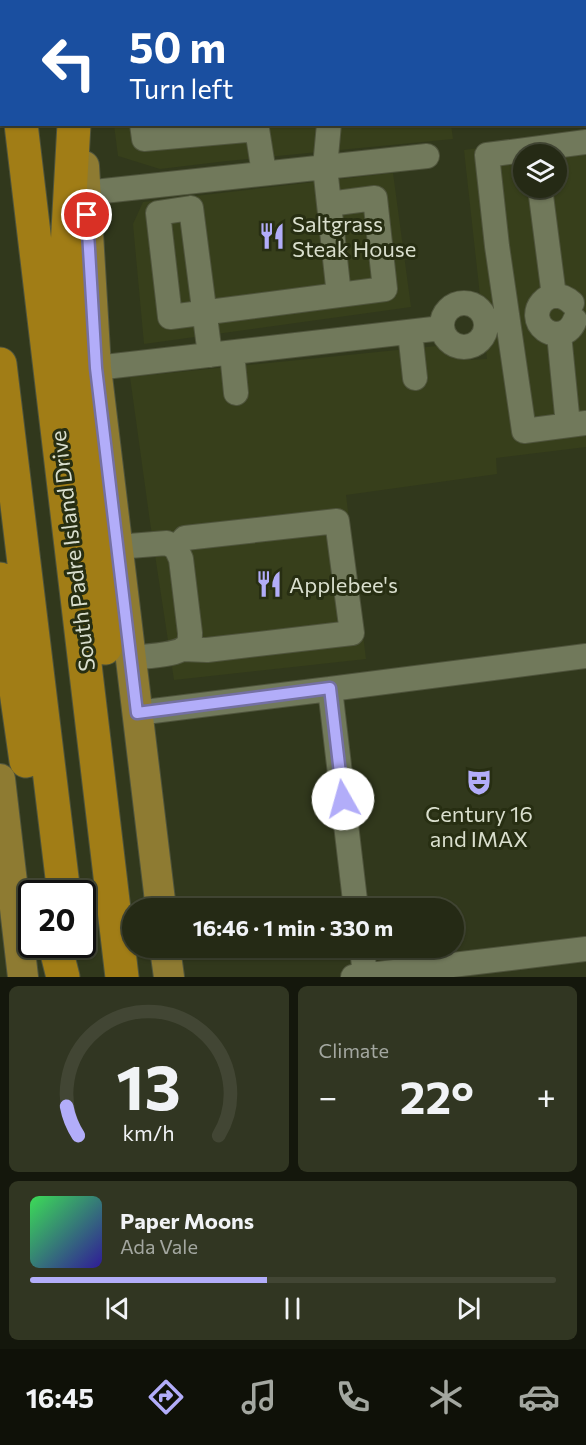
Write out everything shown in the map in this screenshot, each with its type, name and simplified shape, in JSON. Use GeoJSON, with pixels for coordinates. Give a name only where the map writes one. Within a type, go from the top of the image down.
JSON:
{"type":"FeatureCollection","features":[{"type":"Feature","properties":{"kind":"highway","name":"South Padre Island Drive"},"geometry":{"type":"LineString","coordinates":[[21,126],[122,977]]}},
{"type":"Feature","properties":{"kind":"highway"},"geometry":{"type":"LineString","coordinates":[[74,126],[68,248],[72,336],[95,534],[111,729],[112,895]]}},
{"type":"Feature","properties":{"kind":"highway"},"geometry":{"type":"LineString","coordinates":[[0,364],[62,880]]}},
{"type":"Feature","properties":{"kind":"highway"},"geometry":{"type":"LineString","coordinates":[[0,579],[43,880]]}},
{"type":"Feature","properties":{"kind":"highway"},"geometry":{"type":"LineString","coordinates":[[58,958],[63,977]]}},
{"type":"Feature","properties":{"kind":"highway"},"geometry":{"type":"LineString","coordinates":[[72,958],[74,977]]}},
{"type":"Feature","properties":{"kind":"main road"},"geometry":{"type":"LineString","coordinates":[[81,126],[96,368],[159,898]]}},
{"type":"Feature","properties":{"kind":"main road"},"geometry":{"type":"LineString","coordinates":[[0,779],[23,977]]}},
{"type":"Feature","properties":{"kind":"main road"},"geometry":{"type":"LineString","coordinates":[[166,958],[169,977]]}},
{"type":"Feature","properties":{"kind":"lane"},"geometry":{"type":"LineString","coordinates":[[142,126],[144,139],[265,127],[264,173]]}},
{"type":"Feature","properties":{"kind":"lane"},"geometry":{"type":"LineString","coordinates":[[329,126],[325,167],[339,295]]}},
{"type":"Feature","properties":{"kind":"lane"},"geometry":{"type":"LineString","coordinates":[[567,146],[586,142]]}},
{"type":"Feature","properties":{"kind":"lane"},"geometry":{"type":"LineString","coordinates":[[513,153],[487,155],[497,246],[497,321],[524,431],[577,424],[565,313],[542,198]]}},
{"type":"Feature","properties":{"kind":"lane"},"geometry":{"type":"LineString","coordinates":[[85,193],[427,156]]}},
{"type":"Feature","properties":{"kind":"lane"},"geometry":{"type":"LineString","coordinates":[[187,182],[204,313],[236,393]]}},
{"type":"Feature","properties":{"kind":"lane"},"geometry":{"type":"LineString","coordinates":[[154,186],[171,317],[385,289],[375,198],[329,204]]}},
{"type":"Feature","properties":{"kind":"lane"},"geometry":{"type":"LineString","coordinates":[[158,213],[191,208]]}},
{"type":"Feature","properties":{"kind":"lane"},"geometry":{"type":"LineString","coordinates":[[96,368],[442,328],[447,311],[461,303],[472,304],[497,321],[537,317],[539,307],[546,298],[565,313]]}},
{"type":"Feature","properties":{"kind":"lane"},"geometry":{"type":"LineString","coordinates":[[410,332],[415,378]]}},
{"type":"Feature","properties":{"kind":"lane"},"geometry":{"type":"LineString","coordinates":[[130,658],[183,649],[207,650],[352,633],[337,521],[185,538],[176,548]]}},
{"type":"Feature","properties":{"kind":"lane"},"geometry":{"type":"LineString","coordinates":[[117,547],[167,543],[176,548],[181,559],[190,633],[189,643],[183,649]]}},
{"type":"Feature","properties":{"kind":"lane"},"geometry":{"type":"LineString","coordinates":[[137,713],[586,656]]}},
{"type":"Feature","properties":{"kind":"lane"},"geometry":{"type":"LineString","coordinates":[[330,688],[355,898]]}},
{"type":"Feature","properties":{"kind":"lane"},"geometry":{"type":"LineString","coordinates":[[361,958],[359,976],[586,949]]}},
{"type":"Feature","properties":{"kind":"shaded area"},"geometry":{"type":"Polygon","coordinates":[[[114,126],[451,126],[453,139],[160,169],[118,156],[114,126]]]}},
{"type":"Feature","properties":{"kind":"shaded area"},"geometry":{"type":"Polygon","coordinates":[[[586,133],[586,447],[496,458],[497,474],[346,495],[366,659],[174,680],[130,377],[437,346],[470,360],[487,359],[464,150],[586,133]]]}},
{"type":"Feature","properties":{"kind":"shaded area"},"geometry":{"type":"Polygon","coordinates":[[[393,173],[411,307],[144,344],[133,224],[143,202],[393,173]]]}},
{"type":"Feature","properties":{"kind":"place","name":"Saltgrass Steak House"},"geometry":{"type":"Point","coordinates":[272,236]}},
{"type":"Feature","properties":{"kind":"place","name":"Applebee's"},"geometry":{"type":"Point","coordinates":[269,584]}},
{"type":"Feature","properties":{"kind":"place","name":"Century 16 and IMAX"},"geometry":{"type":"Point","coordinates":[479,782]}},
{"type":"Feature","properties":{"kind":"route"},"geometry":{"type":"LineString","coordinates":[[87,215],[96,368],[137,713],[330,688],[343,799]]}}]}
